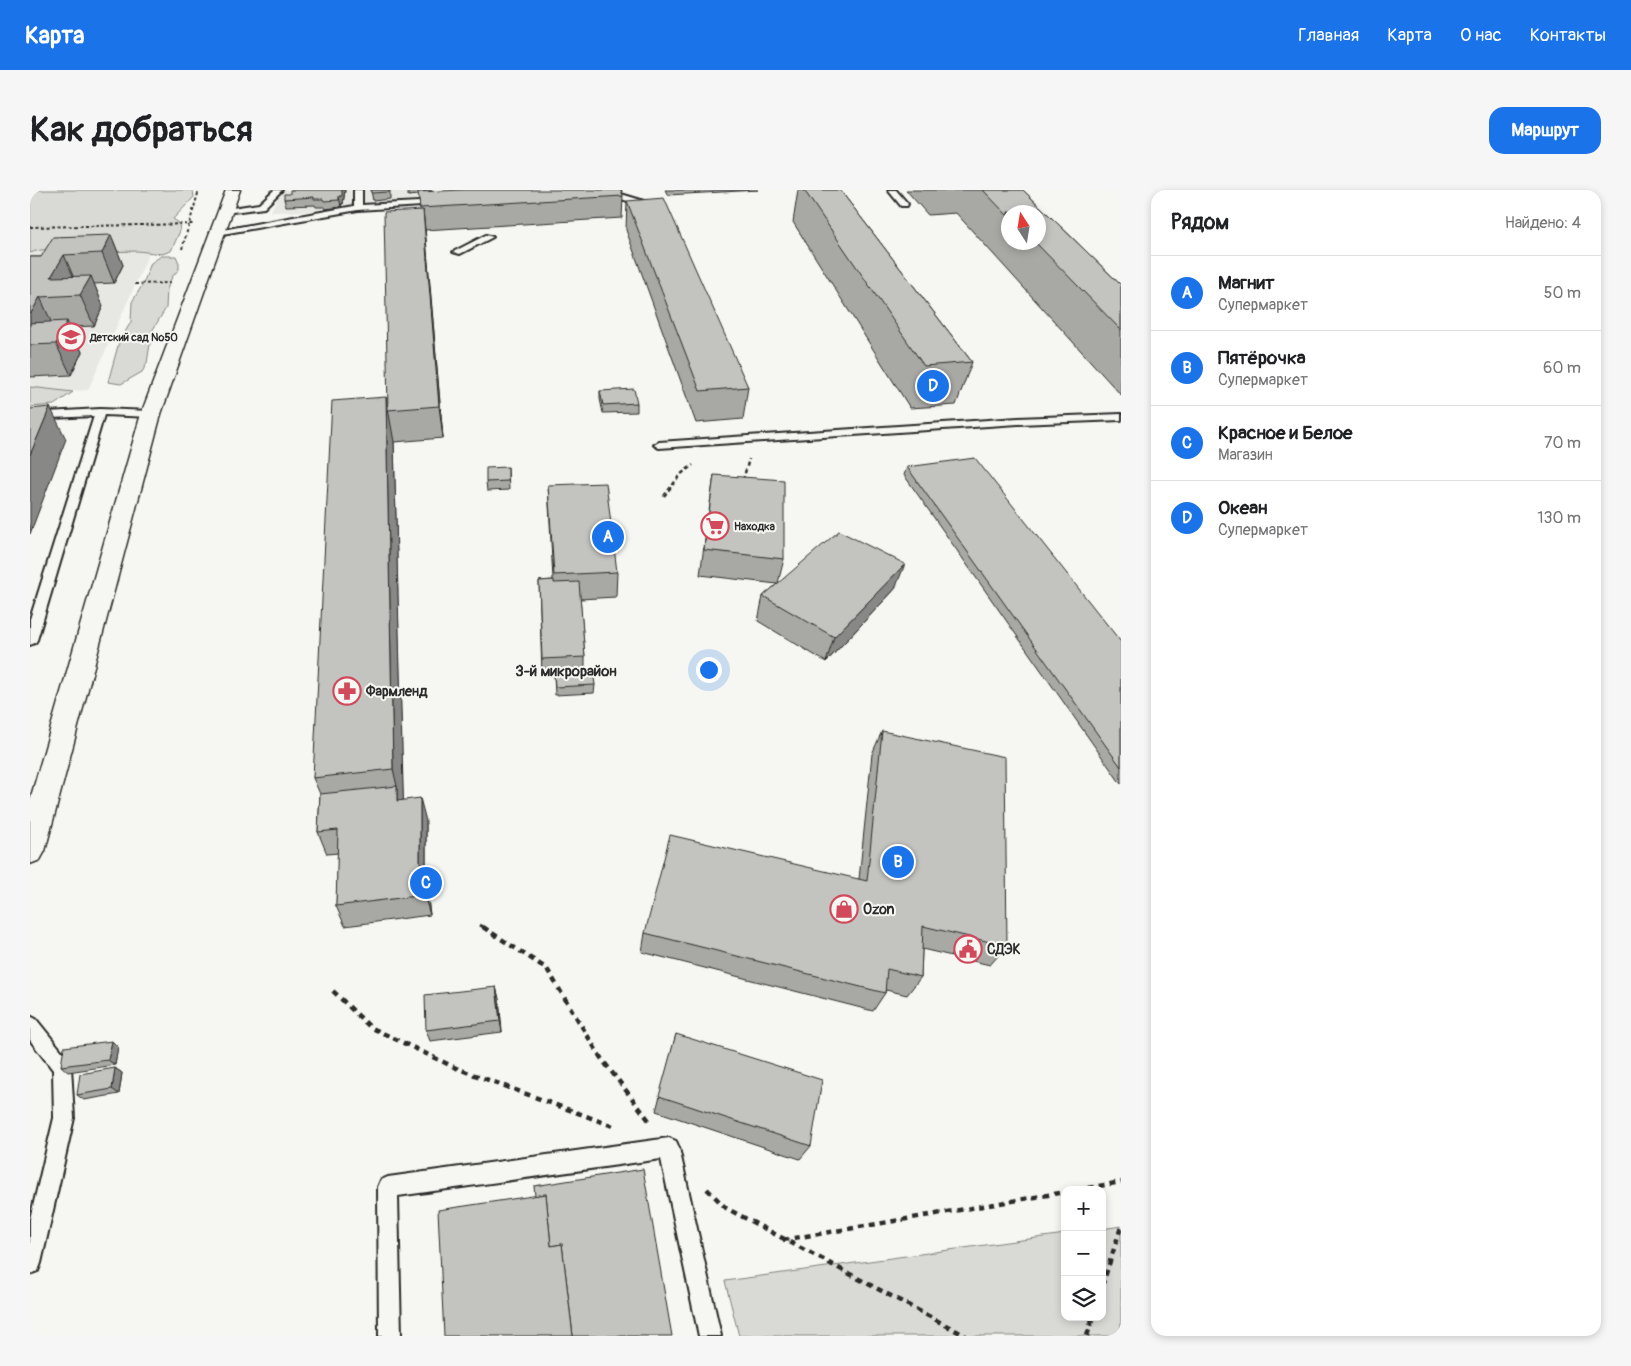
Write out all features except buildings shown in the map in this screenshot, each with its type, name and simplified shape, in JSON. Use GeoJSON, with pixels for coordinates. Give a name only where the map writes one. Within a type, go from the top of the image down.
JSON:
{"type":"FeatureCollection","features":[{"type":"Feature","properties":{"kind":"street"},"geometry":{"type":"LineString","coordinates":[[30,851],[151,414],[233,190]]}},
{"type":"Feature","properties":{"kind":"lane"},"geometry":{"type":"LineString","coordinates":[[221,223],[261,206],[278,190]]}},
{"type":"Feature","properties":{"kind":"lane"},"geometry":{"type":"LineString","coordinates":[[358,190],[358,208]]}},
{"type":"Feature","properties":{"kind":"lane"},"geometry":{"type":"LineString","coordinates":[[616,190],[617,195],[648,205],[655,222]]}},
{"type":"Feature","properties":{"kind":"lane"},"geometry":{"type":"LineString","coordinates":[[892,190],[904,204]]}},
{"type":"Feature","properties":{"kind":"lane"},"geometry":{"type":"LineString","coordinates":[[221,223],[358,208],[402,201],[450,202]]}},
{"type":"Feature","properties":{"kind":"lane"},"geometry":{"type":"LineString","coordinates":[[457,252],[489,238]]}},
{"type":"Feature","properties":{"kind":"lane"},"geometry":{"type":"LineString","coordinates":[[30,416],[100,412],[151,414]]}},
{"type":"Feature","properties":{"kind":"lane"},"geometry":{"type":"LineString","coordinates":[[30,640],[100,412]]}},
{"type":"Feature","properties":{"kind":"lane"},"geometry":{"type":"LineString","coordinates":[[659,445],[1018,421],[1121,417]]}},
{"type":"Feature","properties":{"kind":"lane"},"geometry":{"type":"LineString","coordinates":[[30,1025],[62,1068],[64,1118],[30,1263]]}},
{"type":"Feature","properties":{"kind":"lane"},"geometry":{"type":"LineString","coordinates":[[390,1336],[388,1187],[669,1148],[710,1336]]}},
{"type":"Feature","properties":{"kind":"path"},"geometry":{"type":"LineString","coordinates":[[182,249],[191,224],[199,190]]}},
{"type":"Feature","properties":{"kind":"path"},"geometry":{"type":"LineString","coordinates":[[30,227],[221,223]]}},
{"type":"Feature","properties":{"kind":"path"},"geometry":{"type":"LineString","coordinates":[[135,284],[169,283],[172,275]]}},
{"type":"Feature","properties":{"kind":"path"},"geometry":{"type":"LineString","coordinates":[[664,496],[681,474],[694,465]]}},
{"type":"Feature","properties":{"kind":"path"},"geometry":{"type":"LineString","coordinates":[[480,924],[547,969],[601,1058],[669,1148]]}},
{"type":"Feature","properties":{"kind":"path"},"geometry":{"type":"LineString","coordinates":[[1099,1186],[1121,1182]]}},
{"type":"Feature","properties":{"kind":"path"},"geometry":{"type":"LineString","coordinates":[[783,1240],[1061,1193]]}},
{"type":"Feature","properties":{"kind":"path"},"geometry":{"type":"LineString","coordinates":[[1105,1276],[1121,1227]]}},
{"type":"Feature","properties":{"kind":"path"},"geometry":{"type":"LineString","coordinates":[[1087,1336],[1091,1321]]}},
{"type":"Feature","properties":{"kind":"shaded area"},"geometry":{"type":"Polygon","coordinates":[[[30,190],[193,190],[194,197],[173,219],[179,223],[180,231],[171,251],[162,254],[138,251],[69,253],[39,250],[30,253],[30,190]]]}},
{"type":"Feature","properties":{"kind":"shaded area"},"geometry":{"type":"Polygon","coordinates":[[[282,190],[430,190],[431,198],[325,211],[270,212],[282,190]]]}},
{"type":"Feature","properties":{"kind":"shaded area","name":"Детский сад №50"},"geometry":{"type":"Polygon","coordinates":[[[30,238],[156,238],[88,390],[30,393],[30,238]]]}},
{"type":"Feature","properties":{"kind":"shaded area"},"geometry":{"type":"Polygon","coordinates":[[[161,256],[176,256],[179,269],[172,277],[167,289],[166,308],[152,331],[147,363],[142,372],[121,384],[108,382],[119,342],[131,322],[132,302],[143,284],[151,263],[161,256]]]}},
{"type":"Feature","properties":{"kind":"shaded area"},"geometry":{"type":"Polygon","coordinates":[[[30,387],[73,392],[54,405],[30,407],[30,387]]]}},
{"type":"Feature","properties":{"kind":"shaded area"},"geometry":{"type":"Polygon","coordinates":[[[1121,1226],[1121,1336],[739,1336],[725,1281],[1061,1235],[1061,1321],[1106,1321],[1106,1228],[1121,1226]]]}},
{"type":"Feature","properties":{"kind":"place","name":"Детский сад №50"},"geometry":{"type":"Point","coordinates":[71,337]}},
{"type":"Feature","properties":{"kind":"place","name":"Океан"},"geometry":{"type":"Point","coordinates":[933,386]}},
{"type":"Feature","properties":{"kind":"place","name":"Находка"},"geometry":{"type":"Point","coordinates":[715,526]}},
{"type":"Feature","properties":{"kind":"place","name":"Магнит"},"geometry":{"type":"Point","coordinates":[608,537]}},
{"type":"Feature","properties":{"kind":"place","name":"Фармленд"},"geometry":{"type":"Point","coordinates":[347,691]}},
{"type":"Feature","properties":{"kind":"place","name":"Пятёрочка"},"geometry":{"type":"Point","coordinates":[898,862]}},
{"type":"Feature","properties":{"kind":"place","name":"Красное и Белое"},"geometry":{"type":"Point","coordinates":[426,883]}},
{"type":"Feature","properties":{"kind":"place","name":"Ozon"},"geometry":{"type":"Point","coordinates":[844,909]}},
{"type":"Feature","properties":{"kind":"place","name":"СДЭК"},"geometry":{"type":"Point","coordinates":[968,949]}},
{"type":"Feature","properties":{"kind":"district","name":"3-й микрорайон"},"geometry":{"type":"Point","coordinates":[566,671]}}]}
